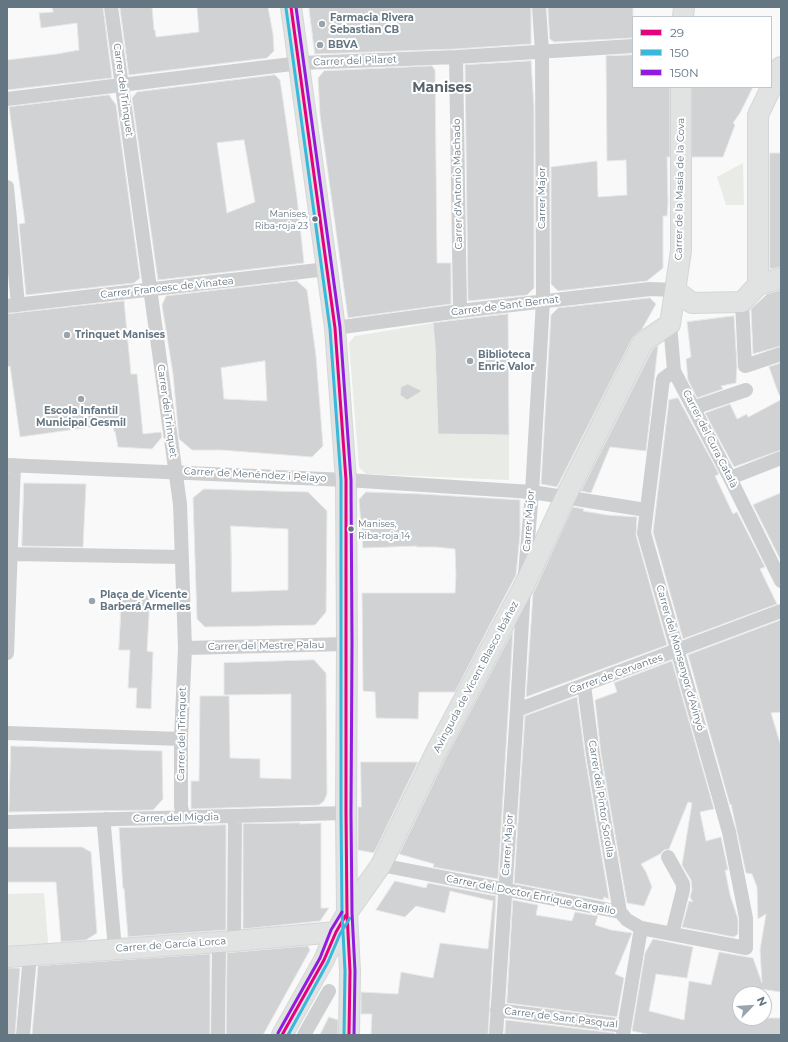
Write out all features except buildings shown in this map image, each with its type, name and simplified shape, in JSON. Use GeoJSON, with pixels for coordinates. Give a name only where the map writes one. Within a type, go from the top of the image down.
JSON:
{"type":"FeatureCollection","features":[{"type":"Feature","properties":{"kind":"street","name":"Carrer del Trinquet"},"geometry":{"type":"LineString","coordinates":[[111,7],[180,504],[185,648],[181,738],[181,806],[183,817]]}},
{"type":"Feature","properties":{"kind":"street"},"geometry":{"type":"LineString","coordinates":[[291,7],[300,63],[335,328],[346,480],[346,813],[347,913],[350,971],[349,1035]]}},
{"type":"Feature","properties":{"kind":"street","name":"Carrer Major"},"geometry":{"type":"LineString","coordinates":[[496,1035],[518,710],[524,586],[532,492],[543,301],[542,52],[539,7]]}},
{"type":"Feature","properties":{"kind":"street","name":"Carrer del Pilaret"},"geometry":{"type":"LineString","coordinates":[[7,99],[300,63],[456,57],[632,46]]}},
{"type":"Feature","properties":{"kind":"street","name":"Carrer d'Antonio Machado"},"geometry":{"type":"LineString","coordinates":[[456,57],[460,311]]}},
{"type":"Feature","properties":{"kind":"street"},"geometry":{"type":"LineString","coordinates":[[772,86],[781,67]]}},
{"type":"Feature","properties":{"kind":"street","name":"Carrer de la Masia de la Cova"},"geometry":{"type":"LineString","coordinates":[[676,290],[681,251],[681,88]]}},
{"type":"Feature","properties":{"kind":"street"},"geometry":{"type":"LineString","coordinates":[[758,284],[758,115],[771,88]]}},
{"type":"Feature","properties":{"kind":"street"},"geometry":{"type":"LineString","coordinates":[[7,187],[13,305]]}},
{"type":"Feature","properties":{"kind":"street","name":"Carrer Francesc de Vinatea"},"geometry":{"type":"LineString","coordinates":[[13,305],[327,269]]}},
{"type":"Feature","properties":{"kind":"street"},"geometry":{"type":"LineString","coordinates":[[781,278],[758,284],[742,302],[745,366],[781,354]]}},
{"type":"Feature","properties":{"kind":"street","name":"Carrer de Sant Bernat"},"geometry":{"type":"LineString","coordinates":[[335,328],[650,288],[676,290]]}},
{"type":"Feature","properties":{"kind":"street"},"geometry":{"type":"LineString","coordinates":[[676,290],[692,304],[742,302]]}},
{"type":"Feature","properties":{"kind":"street","name":"Carrer del Cura Català"},"geometry":{"type":"LineString","coordinates":[[676,290],[670,324],[674,371],[730,478],[781,581]]}},
{"type":"Feature","properties":{"kind":"street","name":"Avinguda de Vicent Blasco Ibáñez"},"geometry":{"type":"LineString","coordinates":[[282,1035],[324,960],[336,932],[347,913],[381,865],[435,754],[524,586],[565,498],[643,342],[670,324]]}},
{"type":"Feature","properties":{"kind":"street","name":"Carrer del Monsenyor d'Avinyó"},"geometry":{"type":"LineString","coordinates":[[674,371],[663,379],[644,533],[729,832],[746,918],[746,948]]}},
{"type":"Feature","properties":{"kind":"street"},"geometry":{"type":"LineString","coordinates":[[693,408],[746,390]]}},
{"type":"Feature","properties":{"kind":"street"},"geometry":{"type":"LineString","coordinates":[[730,478],[781,458]]}},
{"type":"Feature","properties":{"kind":"street"},"geometry":{"type":"LineString","coordinates":[[7,653],[12,554],[11,465]]}},
{"type":"Feature","properties":{"kind":"street","name":"Carrer de Menéndez i Pelayo"},"geometry":{"type":"LineString","coordinates":[[11,465],[346,480],[532,492],[646,510]]}},
{"type":"Feature","properties":{"kind":"street"},"geometry":{"type":"LineString","coordinates":[[12,554],[182,557]]}},
{"type":"Feature","properties":{"kind":"street","name":"Carrer de Cervantes"},"geometry":{"type":"LineString","coordinates":[[518,710],[781,611]]}},
{"type":"Feature","properties":{"kind":"street","name":"Carrer del Mestre Palau"},"geometry":{"type":"LineString","coordinates":[[185,648],[347,644]]}},
{"type":"Feature","properties":{"kind":"street","name":"Carrer del Pintor Sorolla"},"geometry":{"type":"LineString","coordinates":[[584,685],[593,755],[620,912]]}},
{"type":"Feature","properties":{"kind":"street"},"geometry":{"type":"LineString","coordinates":[[7,733],[181,738]]}},
{"type":"Feature","properties":{"kind":"street","name":"Carrer del Migdia"},"geometry":{"type":"LineString","coordinates":[[7,822],[346,813]]}},
{"type":"Feature","properties":{"kind":"street"},"geometry":{"type":"LineString","coordinates":[[218,1035],[227,941],[235,816]]}},
{"type":"Feature","properties":{"kind":"street"},"geometry":{"type":"LineString","coordinates":[[106,819],[104,826],[115,950]]}},
{"type":"Feature","properties":{"kind":"street"},"geometry":{"type":"LineString","coordinates":[[668,857],[683,884],[683,890],[672,934]]}},
{"type":"Feature","properties":{"kind":"street","name":"Carrer del Doctor Enrique Gargallo"},"geometry":{"type":"LineString","coordinates":[[381,865],[620,912],[627,920],[641,928],[746,948]]}},
{"type":"Feature","properties":{"kind":"street"},"geometry":{"type":"LineString","coordinates":[[623,1030],[641,928]]}},
{"type":"Feature","properties":{"kind":"street","name":"Carrer de García Lorca"},"geometry":{"type":"LineString","coordinates":[[7,957],[115,950],[336,932]]}},
{"type":"Feature","properties":{"kind":"street"},"geometry":{"type":"LineString","coordinates":[[23,1035],[30,956]]}},
{"type":"Feature","properties":{"kind":"street"},"geometry":{"type":"LineString","coordinates":[[324,960],[350,971]]}},
{"type":"Feature","properties":{"kind":"street"},"geometry":{"type":"LineString","coordinates":[[304,1035],[329,991]]}},
{"type":"Feature","properties":{"kind":"street","name":"Carrer de Sant Pasqual"},"geometry":{"type":"LineString","coordinates":[[497,1010],[623,1030]]}},
{"type":"Feature","properties":{"kind":"shaded area"},"geometry":{"type":"Polygon","coordinates":[[[743,163],[744,205],[726,205],[717,177],[743,163]]]}},
{"type":"Feature","properties":{"kind":"shaded area"},"geometry":{"type":"Polygon","coordinates":[[[433,323],[438,434],[509,435],[509,480],[366,474],[359,467],[349,343],[355,336],[433,323]]]}},
{"type":"Feature","properties":{"kind":"shaded area"},"geometry":{"type":"Polygon","coordinates":[[[44,893],[49,954],[7,957],[7,894],[44,893]]]}},
{"type":"Feature","properties":{"kind":"transit line","name":"29"},"geometry":{"type":"LineString","coordinates":[[291,7],[335,328],[346,480],[346,813],[347,913],[350,971],[349,1035]]}},
{"type":"Feature","properties":{"kind":"transit line","name":"150N"},"geometry":{"type":"LineString","coordinates":[[296,7],[340,327],[351,480],[351,813],[352,913],[355,971],[354,1035]]}},
{"type":"Feature","properties":{"kind":"transit line","name":"150"},"geometry":{"type":"LineString","coordinates":[[286,8],[330,329],[341,480],[341,813],[342,913],[345,971],[344,1035]]}},
{"type":"Feature","properties":{"kind":"transit line","name":"150N"},"geometry":{"type":"LineString","coordinates":[[278,1033],[320,958],[331,930],[342,912]]}},
{"type":"Feature","properties":{"kind":"transit line","name":"29"},"geometry":{"type":"LineString","coordinates":[[282,1035],[324,960],[336,932],[346,915]]}},
{"type":"Feature","properties":{"kind":"transit line","name":"150"},"geometry":{"type":"LineString","coordinates":[[288,1035],[328,962],[340,934],[350,918]]}},
{"type":"Feature","properties":{"kind":"place","name":"Farmacia Rivera Sebastian CB"},"geometry":{"type":"Point","coordinates":[322,24]}},
{"type":"Feature","properties":{"kind":"place","name":"BBVA"},"geometry":{"type":"Point","coordinates":[320,45]}},
{"type":"Feature","properties":{"kind":"place","name":"Manises, Riba-roja 23"},"geometry":{"type":"Point","coordinates":[315,219]}},
{"type":"Feature","properties":{"kind":"place","name":"Trinquet Manises"},"geometry":{"type":"Point","coordinates":[67,335]}},
{"type":"Feature","properties":{"kind":"place","name":"Biblioteca Enric Valor"},"geometry":{"type":"Point","coordinates":[470,361]}},
{"type":"Feature","properties":{"kind":"place","name":"Escola Infantil Municipal Gesmil"},"geometry":{"type":"Point","coordinates":[81,399]}},
{"type":"Feature","properties":{"kind":"place","name":"Manises, Riba-roja 14"},"geometry":{"type":"Point","coordinates":[351,529]}},
{"type":"Feature","properties":{"kind":"place","name":"Plaça de Vicente Barberá Armelles"},"geometry":{"type":"Point","coordinates":[92,601]}},
{"type":"Feature","properties":{"kind":"district","name":"Manises"},"geometry":{"type":"Point","coordinates":[442,88]}}]}
